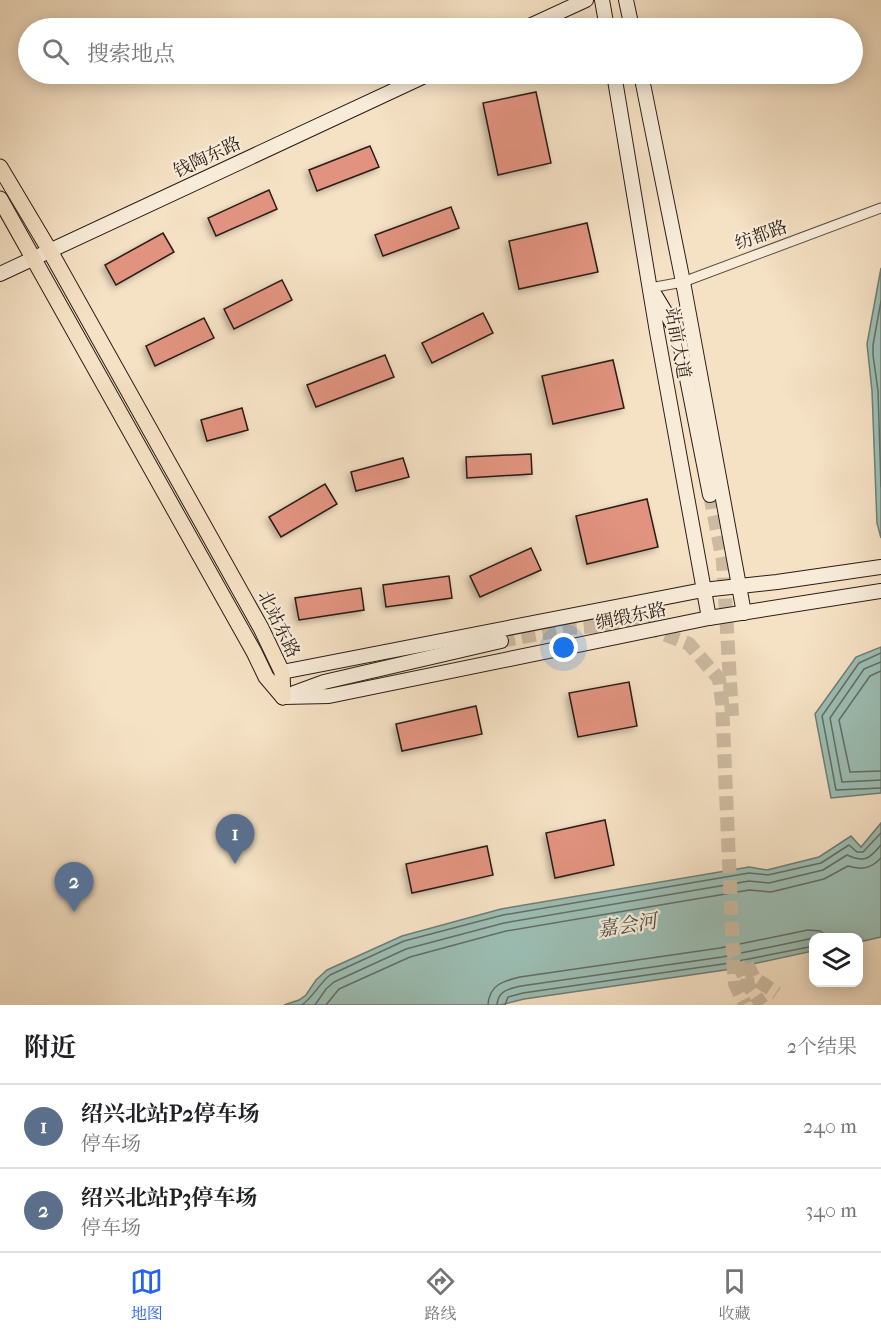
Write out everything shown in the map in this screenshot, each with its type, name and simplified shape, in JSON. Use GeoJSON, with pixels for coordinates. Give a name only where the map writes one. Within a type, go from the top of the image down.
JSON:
{"type":"FeatureCollection","features":[{"type":"Feature","properties":{"kind":"main road"},"geometry":{"type":"LineString","coordinates":[[547,18],[586,0]]}},
{"type":"Feature","properties":{"kind":"main road"},"geometry":{"type":"LineString","coordinates":[[602,0],[605,18]]}},
{"type":"Feature","properties":{"kind":"main road"},"geometry":{"type":"LineString","coordinates":[[626,0],[630,18]]}},
{"type":"Feature","properties":{"kind":"main road","name":"钱陶东路"},"geometry":{"type":"LineString","coordinates":[[0,274],[408,84]]}},
{"type":"Feature","properties":{"kind":"main road","name":"站前大道"},"geometry":{"type":"LineString","coordinates":[[616,84],[709,618]]}},
{"type":"Feature","properties":{"kind":"main road","name":"站前大道"},"geometry":{"type":"LineString","coordinates":[[643,84],[683,282],[744,614]]}},
{"type":"Feature","properties":{"kind":"main road","name":"北站东路"},"geometry":{"type":"LineString","coordinates":[[0,167],[50,251],[261,628],[282,672],[283,697]]}},
{"type":"Feature","properties":{"kind":"main road","name":"北站东路"},"geometry":{"type":"LineString","coordinates":[[0,199],[266,677],[283,697]]}},
{"type":"Feature","properties":{"kind":"main road"},"geometry":{"type":"LineString","coordinates":[[650,288],[678,333],[710,495]]}},
{"type":"Feature","properties":{"kind":"main road","name":"绸缎东路"},"geometry":{"type":"LineString","coordinates":[[282,672],[703,590],[878,567]]}},
{"type":"Feature","properties":{"kind":"main road","name":"绸缎东路"},"geometry":{"type":"LineString","coordinates":[[283,697],[328,696],[709,618],[881,591]]}},
{"type":"Feature","properties":{"kind":"main road"},"geometry":{"type":"LineString","coordinates":[[283,697],[324,682],[501,641]]}},
{"type":"Feature","properties":{"kind":"street","name":"纺都路"},"geometry":{"type":"LineString","coordinates":[[650,288],[683,282],[881,208]]}},
{"type":"Feature","properties":{"kind":"water"},"geometry":{"type":"Polygon","coordinates":[[[881,268],[881,538],[877,523],[872,391],[867,344],[881,268]]]}},
{"type":"Feature","properties":{"kind":"water"},"geometry":{"type":"Polygon","coordinates":[[[881,647],[881,793],[831,798],[815,714],[856,657],[881,647]]]}},
{"type":"Feature","properties":{"kind":"water","name":"嘉会河"},"geometry":{"type":"Polygon","coordinates":[[[881,823],[881,937],[863,941],[863,933],[809,933],[809,952],[725,970],[524,999],[500,1005],[284,1005],[306,995],[316,980],[327,970],[402,936],[501,909],[749,867],[767,870],[819,857],[851,836],[861,847],[881,823]]]}},
{"type":"Feature","properties":{"kind":"building"},"geometry":{"type":"Polygon","coordinates":[[[536,92],[551,163],[498,175],[483,103],[536,92]]]}},
{"type":"Feature","properties":{"kind":"building"},"geometry":{"type":"Polygon","coordinates":[[[370,146],[379,167],[317,191],[309,170],[370,146]]]}},
{"type":"Feature","properties":{"kind":"building"},"geometry":{"type":"Polygon","coordinates":[[[269,190],[277,209],[216,236],[208,218],[269,190]]]}},
{"type":"Feature","properties":{"kind":"building"},"geometry":{"type":"Polygon","coordinates":[[[451,207],[459,228],[383,256],[375,235],[451,207]]]}},
{"type":"Feature","properties":{"kind":"building"},"geometry":{"type":"Polygon","coordinates":[[[587,223],[598,272],[519,289],[509,241],[587,223]]]}},
{"type":"Feature","properties":{"kind":"building"},"geometry":{"type":"Polygon","coordinates":[[[163,233],[174,252],[116,285],[105,265],[163,233]]]}},
{"type":"Feature","properties":{"kind":"building"},"geometry":{"type":"Polygon","coordinates":[[[282,280],[292,300],[234,329],[224,309],[282,280]]]}},
{"type":"Feature","properties":{"kind":"building"},"geometry":{"type":"Polygon","coordinates":[[[483,313],[493,333],[432,363],[422,343],[483,313]]]}},
{"type":"Feature","properties":{"kind":"building"},"geometry":{"type":"Polygon","coordinates":[[[204,318],[214,338],[155,366],[146,346],[204,318]]]}},
{"type":"Feature","properties":{"kind":"building"},"geometry":{"type":"Polygon","coordinates":[[[385,355],[394,377],[316,407],[307,385],[385,355]]]}},
{"type":"Feature","properties":{"kind":"building"},"geometry":{"type":"Polygon","coordinates":[[[613,360],[624,408],[553,424],[542,376],[613,360]]]}},
{"type":"Feature","properties":{"kind":"building"},"geometry":{"type":"Polygon","coordinates":[[[242,408],[248,430],[207,441],[201,420],[242,408]]]}},
{"type":"Feature","properties":{"kind":"building"},"geometry":{"type":"Polygon","coordinates":[[[531,454],[532,474],[467,478],[466,457],[531,454]]]}},
{"type":"Feature","properties":{"kind":"building"},"geometry":{"type":"Polygon","coordinates":[[[403,458],[409,477],[356,491],[351,472],[403,458]]]}},
{"type":"Feature","properties":{"kind":"building"},"geometry":{"type":"Polygon","coordinates":[[[325,484],[337,504],[281,537],[269,517],[325,484]]]}},
{"type":"Feature","properties":{"kind":"building"},"geometry":{"type":"Polygon","coordinates":[[[647,499],[658,547],[587,564],[576,516],[647,499]]]}},
{"type":"Feature","properties":{"kind":"building"},"geometry":{"type":"Polygon","coordinates":[[[531,548],[541,570],[480,597],[470,576],[531,548]]]}},
{"type":"Feature","properties":{"kind":"building"},"geometry":{"type":"Polygon","coordinates":[[[449,576],[452,598],[386,607],[383,585],[449,576]]]}},
{"type":"Feature","properties":{"kind":"building"},"geometry":{"type":"Polygon","coordinates":[[[361,588],[364,610],[299,620],[295,598],[361,588]]]}},
{"type":"Feature","properties":{"kind":"building"},"geometry":{"type":"Polygon","coordinates":[[[629,682],[637,726],[578,737],[569,693],[629,682]]]}},
{"type":"Feature","properties":{"kind":"building"},"geometry":{"type":"Polygon","coordinates":[[[476,706],[482,734],[402,751],[396,724],[476,706]]]}},
{"type":"Feature","properties":{"kind":"building"},"geometry":{"type":"Polygon","coordinates":[[[605,820],[614,865],[555,878],[546,833],[605,820]]]}},
{"type":"Feature","properties":{"kind":"building"},"geometry":{"type":"Polygon","coordinates":[[[487,846],[493,875],[412,893],[406,864],[487,846]]]}},
{"type":"Feature","properties":{"kind":"tunnel"},"geometry":{"type":"LineString","coordinates":[[710,495],[723,561],[732,716]]}},
{"type":"Feature","properties":{"kind":"tunnel"},"geometry":{"type":"LineString","coordinates":[[501,641],[571,628],[637,623],[689,644],[719,679],[722,702],[733,952],[748,985]]}},
{"type":"Feature","properties":{"kind":"tunnel"},"geometry":{"type":"LineString","coordinates":[[733,960],[735,984],[745,1004]]}},
{"type":"Feature","properties":{"kind":"tunnel"},"geometry":{"type":"LineString","coordinates":[[747,964],[754,978],[777,993]]}},
{"type":"Feature","properties":{"kind":"tunnel"},"geometry":{"type":"LineString","coordinates":[[747,978],[748,985],[762,1005]]}},
{"type":"Feature","properties":{"kind":"place","name":"绍兴北站P2停车场"},"geometry":{"type":"Point","coordinates":[235,864]}},
{"type":"Feature","properties":{"kind":"place","name":"绍兴北站P3停车场"},"geometry":{"type":"Point","coordinates":[74,912]}}]}
